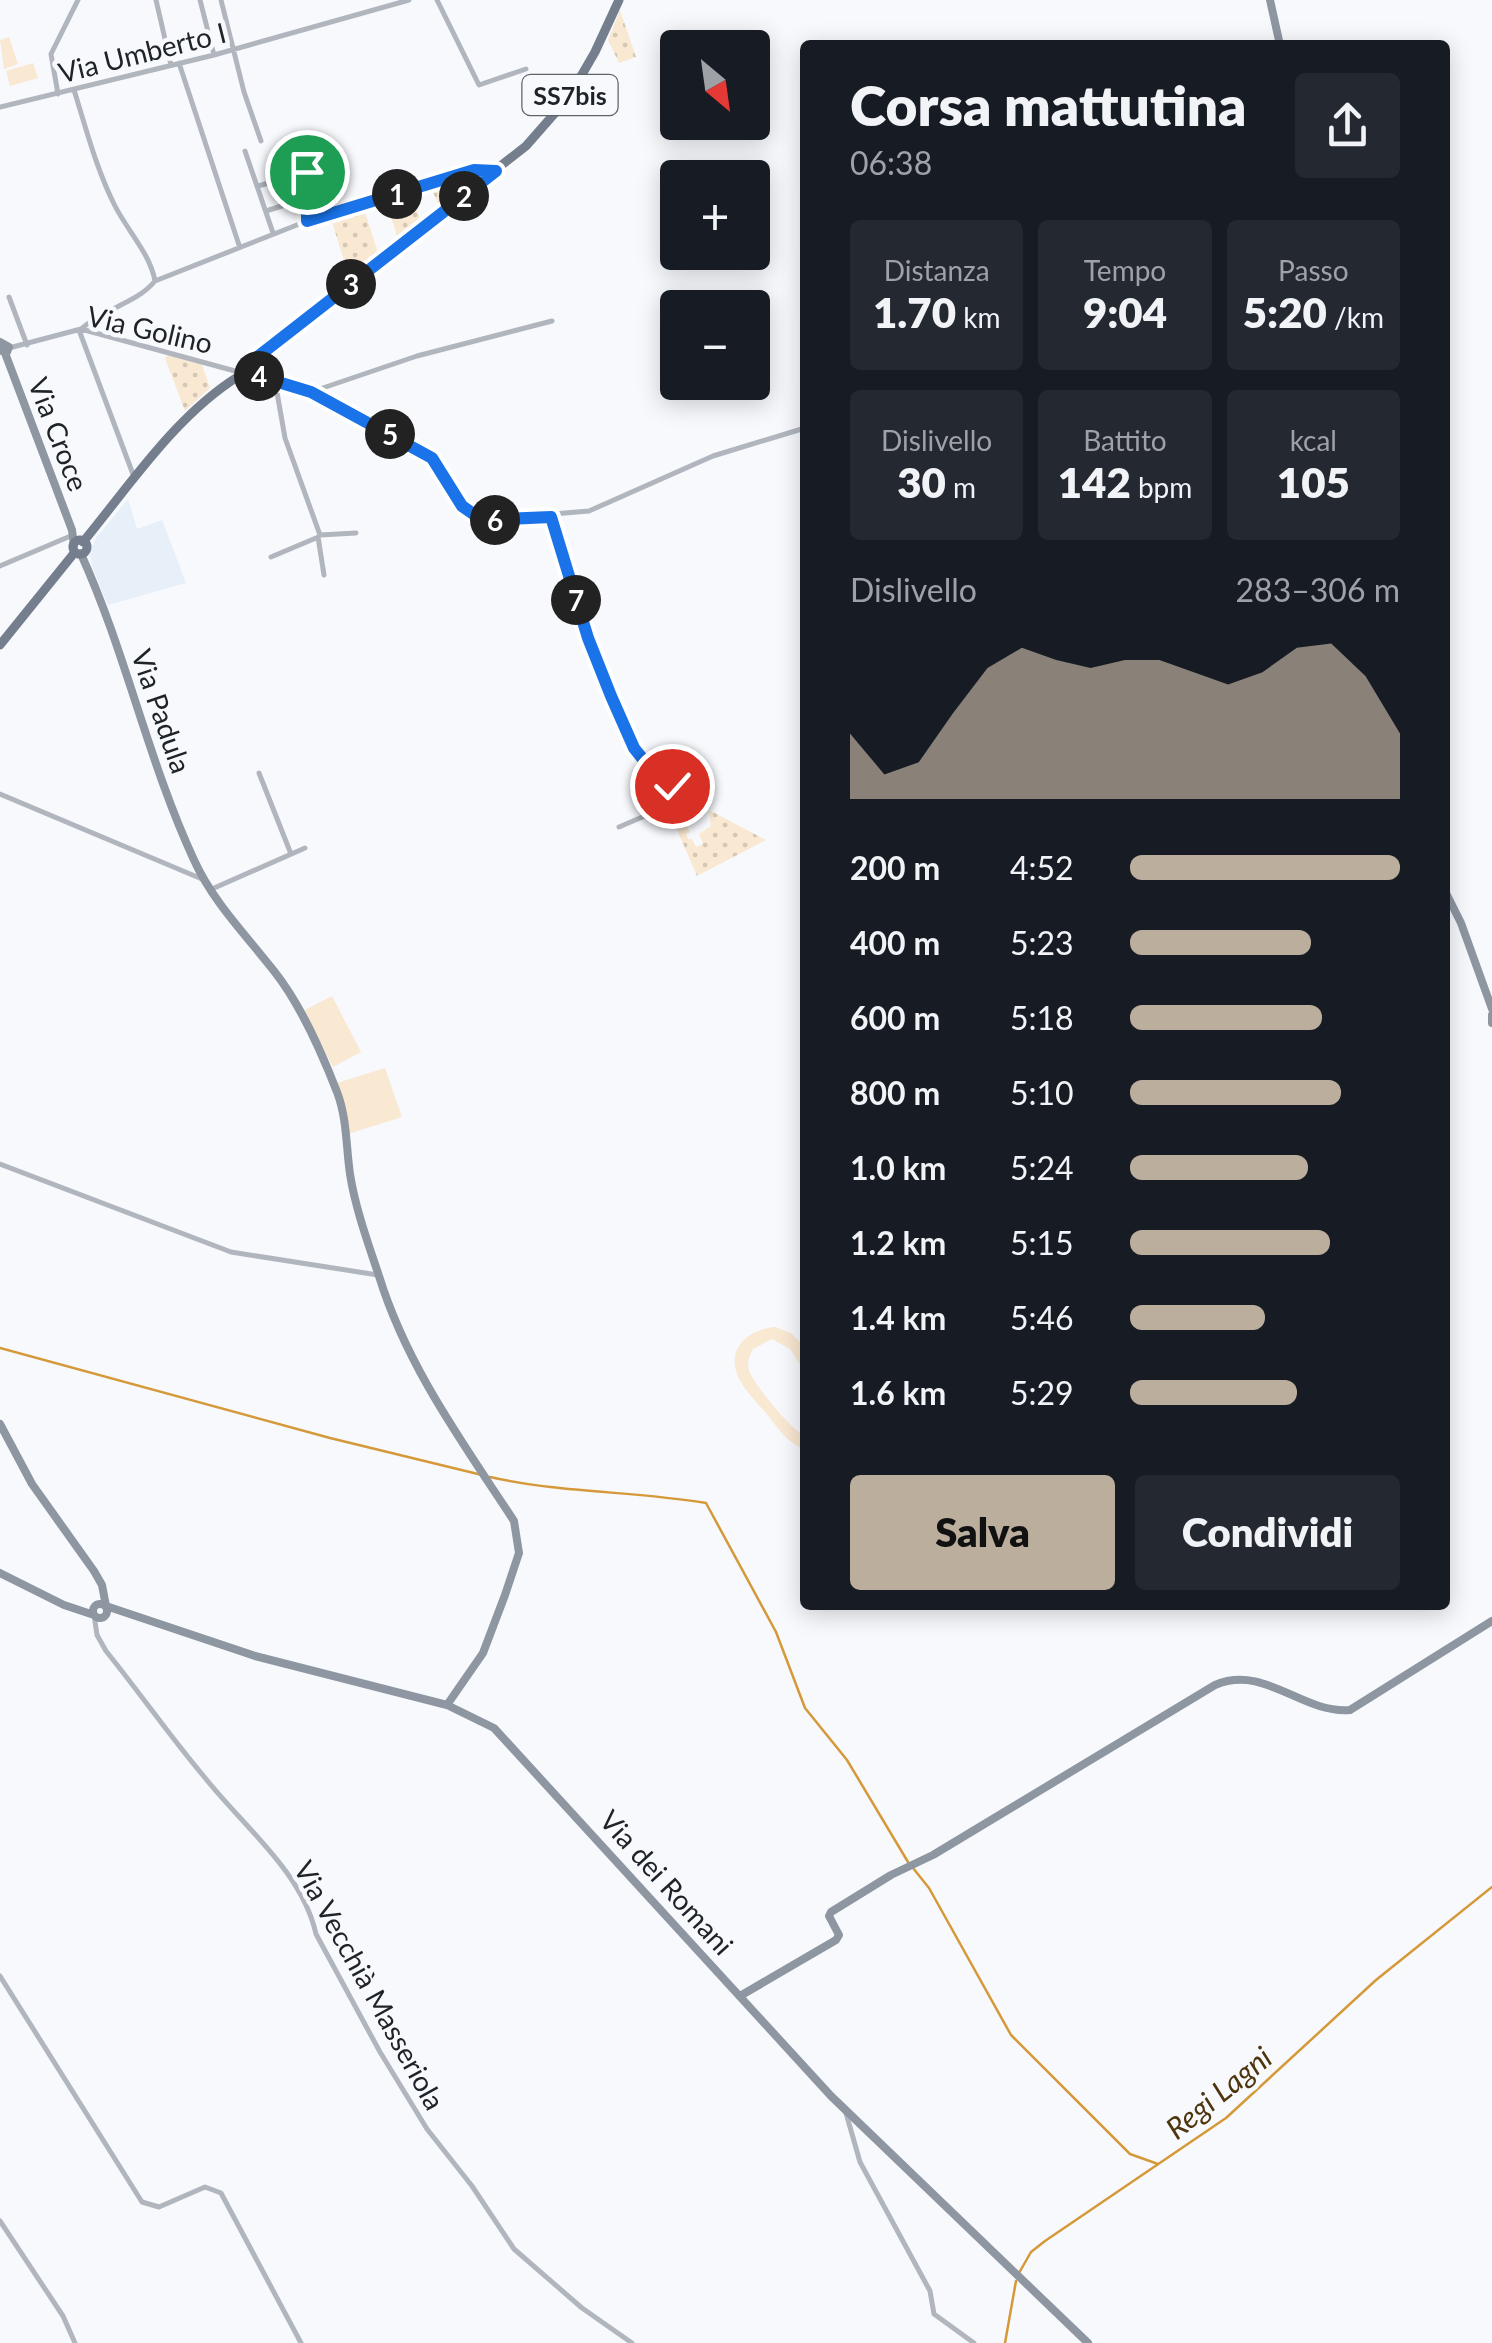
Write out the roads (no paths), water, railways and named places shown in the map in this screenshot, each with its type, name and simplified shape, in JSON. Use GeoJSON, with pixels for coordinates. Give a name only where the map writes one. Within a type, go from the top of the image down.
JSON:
{"type":"FeatureCollection","features":[{"type":"Feature","properties":{"kind":"main road","name":"SS7bis"},"geometry":{"type":"LineString","coordinates":[[0,644],[77,543],[188,418],[222,386],[538,134],[569,97],[619,0]]}},
{"type":"Feature","properties":{"kind":"main road"},"geometry":{"type":"LineString","coordinates":[[1270,0],[1279,40]]}},
{"type":"Feature","properties":{"kind":"main road","name":"Via Croce"},"geometry":{"type":"LineString","coordinates":[[3,346],[77,543]]}},
{"type":"Feature","properties":{"kind":"main road","name":"Via Padula"},"geometry":{"type":"LineString","coordinates":[[77,543],[124,666],[151,754],[204,880],[277,974],[338,1094],[351,1179],[378,1276],[436,1404],[514,1522],[519,1552],[483,1653],[447,1705]]}},
{"type":"Feature","properties":{"kind":"main road"},"geometry":{"type":"LineString","coordinates":[[1450,901],[1492,1012],[1492,1023]]}},
{"type":"Feature","properties":{"kind":"main road"},"geometry":{"type":"LineString","coordinates":[[0,1424],[32,1484],[94,1570],[101,1608],[82,1610],[56,1602],[0,1573]]}},
{"type":"Feature","properties":{"kind":"main road","name":"Via dei Romani"},"geometry":{"type":"LineString","coordinates":[[101,1608],[254,1656],[447,1705],[483,1721],[506,1739],[846,2110],[1088,2343]]}},
{"type":"Feature","properties":{"kind":"main road"},"geometry":{"type":"LineString","coordinates":[[740,1996],[830,1946],[839,1936],[830,1912],[1229,1679],[1261,1682],[1334,1709],[1350,1710],[1492,1621]]}},
{"type":"Feature","properties":{"kind":"street"},"geometry":{"type":"LineString","coordinates":[[58,94],[51,54],[78,0]]}},
{"type":"Feature","properties":{"kind":"street"},"geometry":{"type":"LineString","coordinates":[[156,0],[239,245]]}},
{"type":"Feature","properties":{"kind":"street"},"geometry":{"type":"LineString","coordinates":[[200,0],[214,54]]}},
{"type":"Feature","properties":{"kind":"street"},"geometry":{"type":"LineString","coordinates":[[221,0],[261,141]]}},
{"type":"Feature","properties":{"kind":"street","name":"Via Umberto I"},"geometry":{"type":"LineString","coordinates":[[0,107],[410,0]]}},
{"type":"Feature","properties":{"kind":"street"},"geometry":{"type":"LineString","coordinates":[[437,0],[478,86],[526,69]]}},
{"type":"Feature","properties":{"kind":"street"},"geometry":{"type":"LineString","coordinates":[[74,90],[108,192],[156,281]]}},
{"type":"Feature","properties":{"kind":"street"},"geometry":{"type":"LineString","coordinates":[[245,150],[273,233]]}},
{"type":"Feature","properties":{"kind":"street"},"geometry":{"type":"LineString","coordinates":[[134,480],[80,329],[142,294],[156,281],[239,245],[474,170],[496,171]]}},
{"type":"Feature","properties":{"kind":"street"},"geometry":{"type":"LineString","coordinates":[[258,186],[307,172],[307,221]]}},
{"type":"Feature","properties":{"kind":"street"},"geometry":{"type":"LineString","coordinates":[[266,211],[332,190]]}},
{"type":"Feature","properties":{"kind":"street"},"geometry":{"type":"LineString","coordinates":[[8,297],[27,346]]}},
{"type":"Feature","properties":{"kind":"street"},"geometry":{"type":"LineString","coordinates":[[311,392],[430,352],[552,322]]}},
{"type":"Feature","properties":{"kind":"street","name":"Via Golino"},"geometry":{"type":"LineString","coordinates":[[3,346],[27,346],[80,329],[243,369],[311,392],[432,458],[462,506],[474,517],[551,517]]}},
{"type":"Feature","properties":{"kind":"street"},"geometry":{"type":"LineString","coordinates":[[274,381],[286,438],[318,537],[324,575]]}},
{"type":"Feature","properties":{"kind":"street"},"geometry":{"type":"LineString","coordinates":[[619,827],[689,797],[646,763],[634,748],[588,638],[551,517],[589,511],[713,456],[800,430]]}},
{"type":"Feature","properties":{"kind":"street"},"geometry":{"type":"LineString","coordinates":[[270,557],[318,537],[356,533]]}},
{"type":"Feature","properties":{"kind":"street"},"geometry":{"type":"LineString","coordinates":[[0,566],[77,543]]}},
{"type":"Feature","properties":{"kind":"street"},"geometry":{"type":"LineString","coordinates":[[259,773],[292,854]]}},
{"type":"Feature","properties":{"kind":"street"},"geometry":{"type":"LineString","coordinates":[[0,794],[204,880]]}},
{"type":"Feature","properties":{"kind":"street"},"geometry":{"type":"LineString","coordinates":[[210,890],[305,848]]}},
{"type":"Feature","properties":{"kind":"street"},"geometry":{"type":"LineString","coordinates":[[0,1164],[221,1250],[378,1276]]}},
{"type":"Feature","properties":{"kind":"street","name":"Via Vecchià Masseriola"},"geometry":{"type":"LineString","coordinates":[[101,1608],[99,1641],[207,1781],[288,1874],[380,2052],[428,2129],[514,2249],[582,2308],[632,2343]]}},
{"type":"Feature","properties":{"kind":"street"},"geometry":{"type":"LineString","coordinates":[[0,1976],[142,2202],[159,2207],[206,2187],[221,2193],[301,2343]]}},
{"type":"Feature","properties":{"kind":"street"},"geometry":{"type":"LineString","coordinates":[[846,2110],[860,2162],[930,2291],[934,2314],[974,2343]]}},
{"type":"Feature","properties":{"kind":"street"},"geometry":{"type":"LineString","coordinates":[[0,2221],[63,2316],[75,2343]]}},
{"type":"Feature","properties":{"kind":"waterway"},"geometry":{"type":"LineString","coordinates":[[0,1348],[482,1475]]}},
{"type":"Feature","properties":{"kind":"waterway"},"geometry":{"type":"LineString","coordinates":[[490,1477],[706,1503],[776,1632],[805,1708],[847,1760],[908,1862]]}},
{"type":"Feature","properties":{"kind":"waterway"},"geometry":{"type":"LineString","coordinates":[[913,1868],[929,1888],[1011,2035],[1130,2154],[1158,2164]]}},
{"type":"Feature","properties":{"kind":"waterway","name":"Regi Lagni"},"geometry":{"type":"LineString","coordinates":[[1019,2273],[1031,2252],[1045,2241],[1226,2118],[1376,1980],[1492,1887]]}},
{"type":"Feature","properties":{"kind":"waterway","name":"Regi Lagni"},"geometry":{"type":"LineString","coordinates":[[1005,2343],[1016,2281]]}}]}
